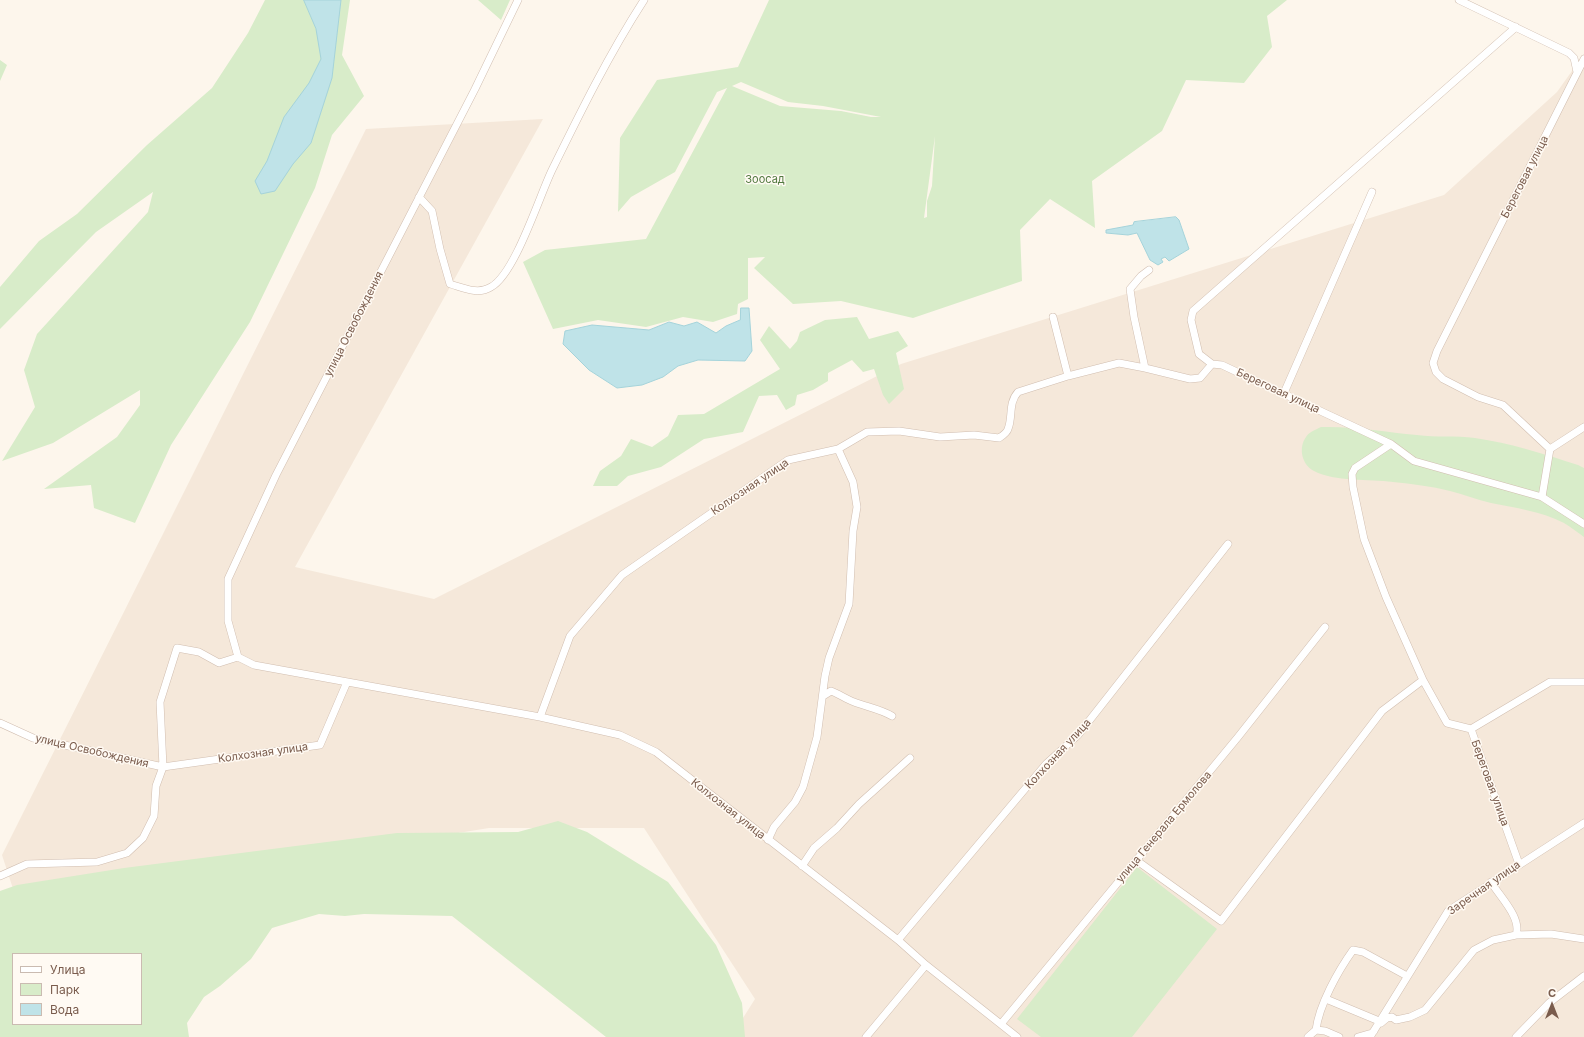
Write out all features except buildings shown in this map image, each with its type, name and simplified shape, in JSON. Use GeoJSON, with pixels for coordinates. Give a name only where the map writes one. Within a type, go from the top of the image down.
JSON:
{"type":"FeatureCollection","features":[{"type":"Feature","properties":{"kind":"street","name":"улица Освобождения"},"geometry":{"type":"LineString","coordinates":[[0,876],[27,864],[98,862],[126,852],[143,838],[154,816],[156,786],[163,766],[160,702],[177,648],[199,652],[219,662],[238,657],[228,621],[228,579],[276,475],[475,89],[518,0]]}},
{"type":"Feature","properties":{"kind":"street"},"geometry":{"type":"LineString","coordinates":[[419,197],[432,211],[440,249],[450,284],[472,291],[491,287],[507,272],[522,241],[551,172],[626,27],[644,0]]}},
{"type":"Feature","properties":{"kind":"street"},"geometry":{"type":"LineString","coordinates":[[1459,0],[1569,53],[1574,58],[1577,72]]}},
{"type":"Feature","properties":{"kind":"street"},"geometry":{"type":"LineString","coordinates":[[1053,317],[1068,376],[1119,363],[1190,379],[1200,378],[1212,364],[1199,354],[1191,320],[1194,311],[1516,27]]}},
{"type":"Feature","properties":{"kind":"street"},"geometry":{"type":"LineString","coordinates":[[1577,72],[1584,59]]}},
{"type":"Feature","properties":{"kind":"street","name":"Береговая улица"},"geometry":{"type":"LineString","coordinates":[[1550,449],[1504,405],[1478,397],[1443,379],[1436,372],[1433,363],[1437,351],[1577,72]]}},
{"type":"Feature","properties":{"kind":"street"},"geometry":{"type":"LineString","coordinates":[[1284,393],[1372,192]]}},
{"type":"Feature","properties":{"kind":"street"},"geometry":{"type":"LineString","coordinates":[[1145,368],[1134,317],[1130,289],[1149,270]]}},
{"type":"Feature","properties":{"kind":"street","name":"Береговая улица"},"geometry":{"type":"LineString","coordinates":[[1212,364],[1222,365],[1391,444],[1414,461],[1542,497],[1584,524]]}},
{"type":"Feature","properties":{"kind":"street","name":"Колхозная улица"},"geometry":{"type":"LineString","coordinates":[[540,717],[570,636],[622,575],[788,460],[838,449],[867,432],[899,431],[940,437],[974,435],[999,438],[1008,430],[1012,402],[1014,396],[1018,392],[1068,376]]}},
{"type":"Feature","properties":{"kind":"street"},"geometry":{"type":"LineString","coordinates":[[1542,497],[1550,449],[1584,428]]}},
{"type":"Feature","properties":{"kind":"street"},"geometry":{"type":"LineString","coordinates":[[1391,444],[1355,468],[1352,474],[1353,487],[1364,539],[1386,597],[1423,680],[1447,723],[1471,729]]}},
{"type":"Feature","properties":{"kind":"street"},"geometry":{"type":"LineString","coordinates":[[768,840],[774,827],[795,802],[803,787],[817,737],[825,676],[829,658],[849,604],[853,531],[857,507],[852,482],[838,449]]}},
{"type":"Feature","properties":{"kind":"street","name":"Колхозная улица"},"geometry":{"type":"LineString","coordinates":[[898,940],[1046,764],[1078,736],[1228,544]]}},
{"type":"Feature","properties":{"kind":"street","name":"улица Генерала Ермолова"},"geometry":{"type":"LineString","coordinates":[[1001,1024],[1238,737],[1325,627]]}},
{"type":"Feature","properties":{"kind":"street","name":"Колхозная улица"},"geometry":{"type":"LineString","coordinates":[[238,657],[254,665],[540,717],[620,735],[656,752],[898,940],[926,965],[1016,1037]]}},
{"type":"Feature","properties":{"kind":"street"},"geometry":{"type":"LineString","coordinates":[[1136,860],[1221,921],[1382,710],[1423,680]]}},
{"type":"Feature","properties":{"kind":"street","name":"Колхозная улица"},"geometry":{"type":"LineString","coordinates":[[163,766],[320,745],[347,682]]}},
{"type":"Feature","properties":{"kind":"street","name":"Береговая улица"},"geometry":{"type":"LineString","coordinates":[[1518,864],[1471,729],[1550,682],[1584,682]]}},
{"type":"Feature","properties":{"kind":"street"},"geometry":{"type":"LineString","coordinates":[[823,696],[832,691],[870,708],[880,709],[892,716]]}},
{"type":"Feature","properties":{"kind":"street","name":"улица Освобождения"},"geometry":{"type":"LineString","coordinates":[[0,723],[33,738],[163,766]]}},
{"type":"Feature","properties":{"kind":"street"},"geometry":{"type":"LineString","coordinates":[[802,866],[814,848],[837,828],[859,804],[910,758]]}},
{"type":"Feature","properties":{"kind":"street","name":"Заречная улица"},"geometry":{"type":"LineString","coordinates":[[1371,1035],[1448,911],[1518,864],[1584,823]]}},
{"type":"Feature","properties":{"kind":"street"},"geometry":{"type":"LineString","coordinates":[[1491,882],[1516,918],[1518,929],[1516,935]]}},
{"type":"Feature","properties":{"kind":"street"},"geometry":{"type":"LineString","coordinates":[[1358,1037],[1371,1035],[1387,1018],[1392,1017],[1396,1020],[1410,1017],[1425,1010],[1474,950],[1493,940],[1516,935],[1551,934],[1584,939]]}},
{"type":"Feature","properties":{"kind":"street"},"geometry":{"type":"LineString","coordinates":[[1308,1037],[1316,1030],[1326,999],[1341,967],[1352,950],[1363,952],[1407,976]]}},
{"type":"Feature","properties":{"kind":"street"},"geometry":{"type":"LineString","coordinates":[[866,1037],[926,965]]}},
{"type":"Feature","properties":{"kind":"street"},"geometry":{"type":"LineString","coordinates":[[1516,1037],[1549,1003],[1584,976]]}},
{"type":"Feature","properties":{"kind":"street"},"geometry":{"type":"LineString","coordinates":[[1326,999],[1379,1021]]}},
{"type":"Feature","properties":{"kind":"street"},"geometry":{"type":"LineString","coordinates":[[1316,1030],[1325,1031],[1339,1037]]}},
{"type":"Feature","properties":{"kind":"shaded area"},"geometry":{"type":"Polygon","coordinates":[[[1584,54],[1584,1037],[731,1037],[755,999],[644,828],[489,828],[18,904],[2,855],[366,129],[543,119],[295,567],[434,599],[901,364],[1444,195],[1557,92],[1584,54]]]}},
{"type":"Feature","properties":{"kind":"green space"},"geometry":{"type":"Polygon","coordinates":[[[265,0],[350,0],[342,55],[364,96],[332,135],[315,188],[250,322],[171,445],[135,523],[94,508],[91,485],[44,489],[117,437],[140,405],[140,390],[53,443],[2,461],[35,407],[24,370],[37,334],[148,212],[153,192],[96,232],[0,329],[0,287],[39,241],[77,214],[147,145],[212,88],[248,33],[265,0]]]}},
{"type":"Feature","properties":{"kind":"green space"},"geometry":{"type":"Polygon","coordinates":[[[478,0],[510,0],[501,20],[478,0]]]}},
{"type":"Feature","properties":{"kind":"green space","name":"Зоосад"},"geometry":{"type":"Polygon","coordinates":[[[769,0],[1287,0],[1267,16],[1272,47],[1244,83],[1186,80],[1162,131],[1092,181],[1095,228],[1050,199],[1020,230],[1022,281],[913,318],[841,301],[793,304],[754,268],[765,257],[748,258],[748,299],[738,304],[737,314],[713,322],[683,317],[646,327],[598,320],[553,329],[523,262],[545,250],[646,239],[727,88],[717,92],[675,172],[631,197],[618,212],[620,138],[657,80],[738,67],[769,0]],[[741,82],[732,86],[780,106],[841,111],[871,117],[881,117],[823,106],[788,102],[741,82]],[[935,136],[924,218],[927,217],[927,201],[932,186],[935,136]]]}},
{"type":"Feature","properties":{"kind":"green space"},"geometry":{"type":"Polygon","coordinates":[[[0,60],[7,65],[0,81],[0,60]]]}},
{"type":"Feature","properties":{"kind":"green space"},"geometry":{"type":"Polygon","coordinates":[[[857,317],[869,339],[898,331],[908,346],[896,353],[904,389],[889,404],[883,395],[874,369],[863,372],[852,360],[828,373],[828,381],[813,390],[797,395],[795,405],[786,410],[777,395],[759,396],[743,432],[704,439],[661,467],[628,476],[617,486],[593,486],[600,471],[621,456],[631,439],[652,447],[668,436],[678,415],[704,414],[780,369],[760,340],[769,326],[790,349],[797,341],[800,332],[825,320],[857,317]]]}},
{"type":"Feature","properties":{"kind":"green space"},"geometry":{"type":"Polygon","coordinates":[[[1321,427],[1357,428],[1424,436],[1475,438],[1514,446],[1578,465],[1584,468],[1584,537],[1564,523],[1528,510],[1486,502],[1429,486],[1384,481],[1342,479],[1322,475],[1310,468],[1302,456],[1302,446],[1307,435],[1321,427]]]}},
{"type":"Feature","properties":{"kind":"green space"},"geometry":{"type":"Polygon","coordinates":[[[558,821],[587,832],[668,882],[716,945],[742,1003],[745,1037],[606,1037],[452,916],[364,914],[345,916],[319,914],[272,928],[251,959],[220,986],[204,997],[187,1023],[189,1037],[0,1037],[0,891],[17,885],[124,868],[397,833],[518,832],[558,821]]]}},
{"type":"Feature","properties":{"kind":"green space"},"geometry":{"type":"Polygon","coordinates":[[[1137,867],[1217,929],[1132,1037],[1041,1037],[1017,1019],[1137,867]]]}},
{"type":"Feature","properties":{"kind":"water"},"geometry":{"type":"Polygon","coordinates":[[[304,0],[341,0],[332,78],[311,143],[293,164],[275,191],[261,194],[255,181],[267,161],[284,117],[309,83],[321,59],[316,29],[304,0]]]}},
{"type":"Feature","properties":{"kind":"water"},"geometry":{"type":"Polygon","coordinates":[[[1176,217],[1179,220],[1189,249],[1169,261],[1165,257],[1161,259],[1163,262],[1158,265],[1150,260],[1137,233],[1128,235],[1106,233],[1106,230],[1133,225],[1134,222],[1176,217]]]}},
{"type":"Feature","properties":{"kind":"water"},"geometry":{"type":"Polygon","coordinates":[[[741,308],[749,308],[752,351],[745,361],[698,360],[678,366],[663,377],[642,385],[617,388],[589,370],[563,344],[565,331],[592,325],[649,330],[669,322],[684,326],[697,322],[716,333],[726,326],[740,320],[741,308]]]}}]}
